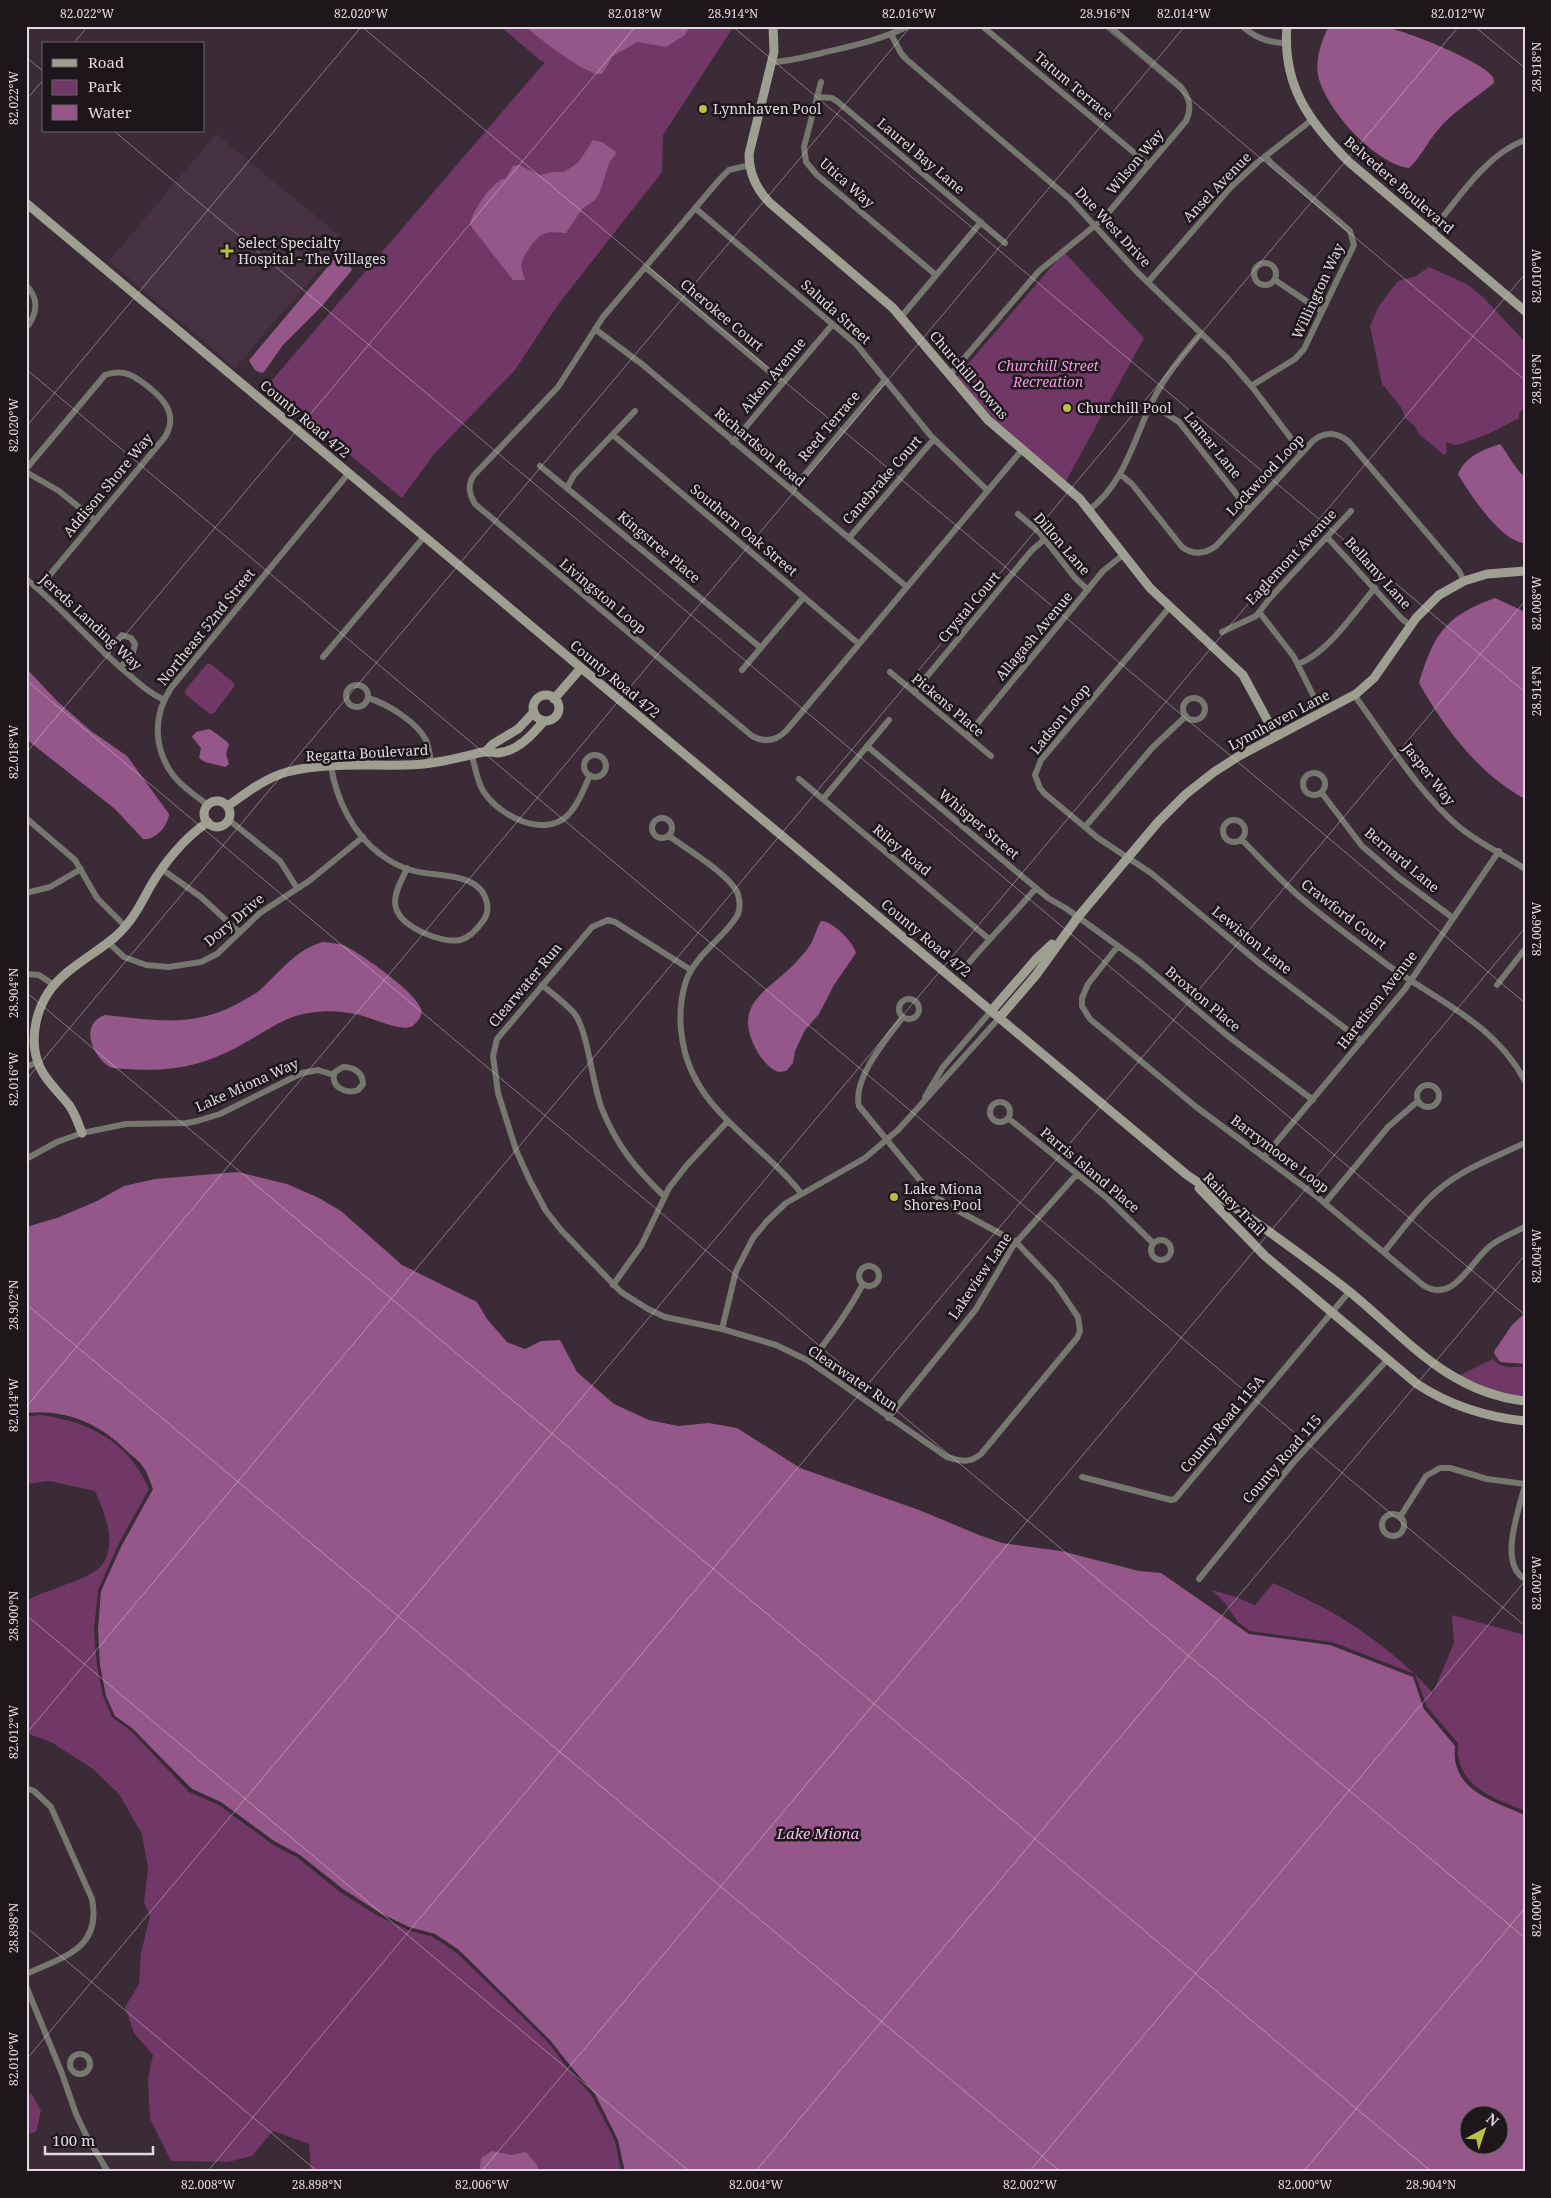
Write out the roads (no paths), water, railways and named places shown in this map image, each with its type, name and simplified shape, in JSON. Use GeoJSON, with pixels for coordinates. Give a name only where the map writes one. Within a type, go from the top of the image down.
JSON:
{"type":"FeatureCollection","features":[{"type":"Feature","properties":{"kind":"street","name":"Churchill Downs"},"geometry":{"type":"LineString","coordinates":[[773,26],[772,62],[750,146],[750,165],[757,188],[770,203],[886,301],[988,420],[1070,489],[1169,608],[1243,674],[1276,736]]}},
{"type":"Feature","properties":{"kind":"street"},"geometry":{"type":"LineString","coordinates":[[772,62],[783,62],[828,52],[891,34],[908,26]]}},
{"type":"Feature","properties":{"kind":"street","name":"Tatum Terrace"},"geometry":{"type":"LineString","coordinates":[[982,26],[1149,165]]}},
{"type":"Feature","properties":{"kind":"street","name":"Wilson Way"},"geometry":{"type":"LineString","coordinates":[[949,376],[1039,271],[1095,227],[1186,121],[1190,112],[1190,104],[1187,95],[1181,87],[1109,26]]}},
{"type":"Feature","properties":{"kind":"street"},"geometry":{"type":"LineString","coordinates":[[1242,26],[1250,33],[1265,40],[1285,43]]}},
{"type":"Feature","properties":{"kind":"street","name":"Belvedere Boulevard"},"geometry":{"type":"LineString","coordinates":[[1287,26],[1285,43],[1288,67],[1294,90],[1332,145],[1349,162],[1525,311]]}},
{"type":"Feature","properties":{"kind":"street","name":"Due West Drive"},"geometry":{"type":"LineString","coordinates":[[891,34],[901,53],[912,65],[1057,188],[1148,282],[1228,358],[1302,453]]}},
{"type":"Feature","properties":{"kind":"street","name":"Utica Way"},"geometry":{"type":"LineString","coordinates":[[821,82],[804,148],[804,156],[811,169],[936,275]]}},
{"type":"Feature","properties":{"kind":"street","name":"Laurel Bay Lane"},"geometry":{"type":"LineString","coordinates":[[817,97],[832,98],[838,102],[1004,243]]}},
{"type":"Feature","properties":{"kind":"street","name":"Ansel Avenue"},"geometry":{"type":"LineString","coordinates":[[1148,282],[1217,201],[1265,156],[1313,119]]}},
{"type":"Feature","properties":{"kind":"street"},"geometry":{"type":"LineString","coordinates":[[1431,232],[1489,162],[1513,144],[1525,140]]}},
{"type":"Feature","properties":{"kind":"street","name":"Willington Way"},"geometry":{"type":"LineString","coordinates":[[1251,386],[1300,355],[1308,343],[1321,311],[1352,252],[1352,236],[1350,231],[1265,156]]}},
{"type":"Feature","properties":{"kind":"street","name":"Livingston Loop"},"geometry":{"type":"LineString","coordinates":[[750,165],[729,170],[695,208],[595,329],[558,387],[474,475],[469,485],[475,504],[758,739],[770,740],[781,735],[1022,450]]}},
{"type":"Feature","properties":{"kind":"street","name":"County Road 472"},"geometry":{"type":"LineString","coordinates":[[26,203],[1187,1175]]}},
{"type":"Feature","properties":{"kind":"street","name":"Saluda Street"},"geometry":{"type":"LineString","coordinates":[[695,208],[856,344],[934,439],[988,490]]}},
{"type":"Feature","properties":{"kind":"street"},"geometry":{"type":"LineString","coordinates":[[901,317],[980,222]]}},
{"type":"Feature","properties":{"kind":"street","name":"Cherokee Court"},"geometry":{"type":"LineString","coordinates":[[645,267],[783,382]]}},
{"type":"Feature","properties":{"kind":"street"},"geometry":{"type":"LineString","coordinates":[[1275,280],[1321,311]]}},
{"type":"Feature","properties":{"kind":"street"},"geometry":{"type":"LineString","coordinates":[[26,285],[33,293],[36,306],[26,328]]}},
{"type":"Feature","properties":{"kind":"street","name":"Aiken Avenue"},"geometry":{"type":"LineString","coordinates":[[733,442],[832,325]]}},
{"type":"Feature","properties":{"kind":"street","name":"Richardson Road"},"geometry":{"type":"LineString","coordinates":[[595,329],[643,365],[907,587]]}},
{"type":"Feature","properties":{"kind":"street"},"geometry":{"type":"LineString","coordinates":[[1089,510],[1108,491],[1120,474],[1151,404],[1172,368],[1201,333]]}},
{"type":"Feature","properties":{"kind":"street","name":"Addison Shore Way"},"geometry":{"type":"LineString","coordinates":[[26,471],[105,375],[122,372],[135,376],[166,403],[170,415],[170,425],[165,437],[38,589]]}},
{"type":"Feature","properties":{"kind":"street","name":"Reed Terrace"},"geometry":{"type":"LineString","coordinates":[[792,490],[885,380]]}},
{"type":"Feature","properties":{"kind":"street","name":"Lamar Lane"},"geometry":{"type":"LineString","coordinates":[[1151,404],[1180,422],[1249,510]]}},
{"type":"Feature","properties":{"kind":"street"},"geometry":{"type":"LineString","coordinates":[[567,488],[574,475],[635,411]]}},
{"type":"Feature","properties":{"kind":"street","name":"Lockwood Loop"},"geometry":{"type":"LineString","coordinates":[[1120,474],[1132,484],[1182,547],[1199,553],[1210,550],[1313,441],[1322,435],[1334,434],[1344,438],[1459,571],[1464,581]]}},
{"type":"Feature","properties":{"kind":"street","name":"Southern Oak Street"},"geometry":{"type":"LineString","coordinates":[[613,435],[859,644]]}},
{"type":"Feature","properties":{"kind":"street","name":"Canebrake Court"},"geometry":{"type":"LineString","coordinates":[[849,538],[934,439]]}},
{"type":"Feature","properties":{"kind":"street","name":"Kingstree Place"},"geometry":{"type":"LineString","coordinates":[[540,466],[761,648]]}},
{"type":"Feature","properties":{"kind":"street"},"geometry":{"type":"LineString","coordinates":[[26,471],[59,491],[95,520]]}},
{"type":"Feature","properties":{"kind":"street","name":"Northeast 52nd Street"},"geometry":{"type":"LineString","coordinates":[[208,805],[173,774],[163,758],[158,744],[159,711],[170,688],[348,474]]}},
{"type":"Feature","properties":{"kind":"street","name":"Eaglemont Avenue"},"geometry":{"type":"LineString","coordinates":[[1222,632],[1260,613],[1265,604],[1351,511]]}},
{"type":"Feature","properties":{"kind":"street","name":"Dillon Lane"},"geometry":{"type":"LineString","coordinates":[[1018,514],[1045,539],[1075,578],[1088,590]]}},
{"type":"Feature","properties":{"kind":"street"},"geometry":{"type":"LineString","coordinates":[[323,657],[424,537]]}},
{"type":"Feature","properties":{"kind":"street","name":"Bellamy Lane"},"geometry":{"type":"LineString","coordinates":[[1327,537],[1410,625]]}},
{"type":"Feature","properties":{"kind":"street","name":"Crystal Court"},"geometry":{"type":"LineString","coordinates":[[914,692],[1032,550],[1045,539]]}},
{"type":"Feature","properties":{"kind":"street","name":"Allagash Avenue"},"geometry":{"type":"LineString","coordinates":[[967,736],[1110,564],[1123,555]]}},
{"type":"Feature","properties":{"kind":"street","name":"Lynnhaven Lane"},"geometry":{"type":"LineString","coordinates":[[992,1010],[1038,958],[1065,932],[1171,808],[1200,782],[1234,758],[1354,694],[1380,670],[1410,625],[1439,594],[1464,581],[1487,574],[1525,571]]}},
{"type":"Feature","properties":{"kind":"street","name":"Jereds Landing Way"},"geometry":{"type":"LineString","coordinates":[[26,580],[38,589],[121,668],[147,690],[164,700]]}},
{"type":"Feature","properties":{"kind":"street"},"geometry":{"type":"LineString","coordinates":[[1298,664],[1314,657],[1374,588]]}},
{"type":"Feature","properties":{"kind":"street"},"geometry":{"type":"LineString","coordinates":[[742,670],[804,597]]}},
{"type":"Feature","properties":{"kind":"street","name":"Ladson Loop"},"geometry":{"type":"LineString","coordinates":[[1128,857],[1085,827],[1040,788],[1036,774],[1037,767],[1169,608]]}},
{"type":"Feature","properties":{"kind":"street"},"geometry":{"type":"LineString","coordinates":[[1260,613],[1298,664],[1314,697]]}},
{"type":"Feature","properties":{"kind":"street"},"geometry":{"type":"LineString","coordinates":[[105,654],[118,637],[122,635],[130,638],[135,644],[134,649],[121,668]]}},
{"type":"Feature","properties":{"kind":"street"},"geometry":{"type":"LineString","coordinates":[[554,699],[581,668]]}},
{"type":"Feature","properties":{"kind":"street","name":"Pickens Place"},"geometry":{"type":"LineString","coordinates":[[890,672],[991,756]]}},
{"type":"Feature","properties":{"kind":"street","name":"Jasper Way"},"geometry":{"type":"LineString","coordinates":[[1354,694],[1436,806],[1472,836],[1499,851],[1525,869]]}},
{"type":"Feature","properties":{"kind":"street","name":"Regatta Boulevard"},"geometry":{"type":"LineString","coordinates":[[228,806],[252,788],[272,778],[302,769],[331,766],[431,763],[485,752],[508,751],[529,737],[544,721],[552,720],[558,714],[558,706],[554,699],[547,696],[539,698],[534,704],[534,712],[521,727],[493,744],[485,752]]}},
{"type":"Feature","properties":{"kind":"street"},"geometry":{"type":"LineString","coordinates":[[368,698],[386,704],[420,732],[428,746],[431,763]]}},
{"type":"Feature","properties":{"kind":"street"},"geometry":{"type":"LineString","coordinates":[[534,712],[538,718],[544,721]]}},
{"type":"Feature","properties":{"kind":"street"},"geometry":{"type":"LineString","coordinates":[[1085,827],[1152,748],[1186,716]]}},
{"type":"Feature","properties":{"kind":"street"},"geometry":{"type":"LineString","coordinates":[[823,799],[888,720]]}},
{"type":"Feature","properties":{"kind":"street"},"geometry":{"type":"LineString","coordinates":[[521,727],[529,737]]}},
{"type":"Feature","properties":{"kind":"street","name":"Whisper Street"},"geometry":{"type":"LineString","coordinates":[[868,746],[1036,888],[1078,917]]}},
{"type":"Feature","properties":{"kind":"street"},"geometry":{"type":"LineString","coordinates":[[472,756],[478,780],[487,796],[517,819],[534,826],[553,824],[567,816],[578,801],[590,775]]}},
{"type":"Feature","properties":{"kind":"street"},"geometry":{"type":"LineString","coordinates":[[331,766],[339,797],[363,837],[381,854],[407,868],[421,873],[457,878],[475,885],[481,891],[487,905],[484,920],[472,934],[459,940],[442,939],[409,924],[402,919],[395,907],[396,893],[407,868]]}},
{"type":"Feature","properties":{"kind":"street","name":"Riley Road"},"geometry":{"type":"LineString","coordinates":[[799,779],[990,939]]}},
{"type":"Feature","properties":{"kind":"street","name":"Bernard Lane"},"geometry":{"type":"LineString","coordinates":[[1321,792],[1362,846],[1398,877],[1454,918]]}},
{"type":"Feature","properties":{"kind":"street"},"geometry":{"type":"LineString","coordinates":[[218,801],[228,806],[230,813],[228,820],[219,826],[208,822],[205,812],[208,805],[218,801]]}},
{"type":"Feature","properties":{"kind":"street"},"geometry":{"type":"LineString","coordinates":[[26,818],[68,853],[81,869],[96,898],[125,926]]}},
{"type":"Feature","properties":{"kind":"street"},"geometry":{"type":"LineString","coordinates":[[228,820],[280,861],[297,888]]}},
{"type":"Feature","properties":{"kind":"street"},"geometry":{"type":"LineString","coordinates":[[82,1132],[70,1106],[49,1085],[38,1062],[34,1043],[36,1022],[41,1006],[54,985],[125,926],[135,914],[163,870],[190,836],[208,822]]}},
{"type":"Feature","properties":{"kind":"street"},"geometry":{"type":"LineString","coordinates":[[668,836],[729,881],[737,891],[739,899],[738,915],[700,958],[691,970],[686,982],[680,1012],[684,1049],[696,1083],[714,1108],[789,1177],[802,1193]]}},
{"type":"Feature","properties":{"kind":"street","name":"Dory Drive"},"geometry":{"type":"LineString","coordinates":[[108,942],[116,952],[134,962],[157,967],[183,966],[201,962],[217,954],[271,904],[297,888],[363,837]]}},
{"type":"Feature","properties":{"kind":"street","name":"Crawford Court"},"geometry":{"type":"LineString","coordinates":[[1241,839],[1302,899],[1410,981],[1456,1008],[1478,1024],[1501,1047],[1525,1081]]}},
{"type":"Feature","properties":{"kind":"street","name":"Haretison Avenue"},"geometry":{"type":"LineString","coordinates":[[1264,1157],[1410,981],[1499,851]]}},
{"type":"Feature","properties":{"kind":"street","name":"Lewiston Lane"},"geometry":{"type":"LineString","coordinates":[[1128,857],[1162,881],[1266,968],[1362,1041]]}},
{"type":"Feature","properties":{"kind":"street"},"geometry":{"type":"LineString","coordinates":[[26,892],[50,887],[81,869]]}},
{"type":"Feature","properties":{"kind":"street"},"geometry":{"type":"LineString","coordinates":[[163,870],[201,897],[239,932]]}},
{"type":"Feature","properties":{"kind":"street"},"geometry":{"type":"LineString","coordinates":[[967,964],[1002,928],[1036,888]]}},
{"type":"Feature","properties":{"kind":"street","name":"Broxton Place"},"geometry":{"type":"LineString","coordinates":[[1078,917],[1118,946],[1228,1036],[1313,1100]]}},
{"type":"Feature","properties":{"kind":"street","name":"Clearwater Run"},"geometry":{"type":"LineString","coordinates":[[691,970],[615,922],[608,920],[592,926],[497,1039],[493,1056],[498,1093],[516,1150],[546,1211],[613,1284],[630,1299],[665,1316],[722,1329],[776,1345],[810,1362],[888,1418],[947,1457],[967,1462],[973,1461],[981,1454],[1077,1338],[1080,1331],[1078,1317],[1055,1283],[1016,1242],[953,1208],[934,1195],[865,1115],[858,1099],[860,1083],[879,1050],[903,1017]]}},
{"type":"Feature","properties":{"kind":"street","name":"Lynnhaven Lane"},"geometry":{"type":"LineString","coordinates":[[1000,1017],[1036,975],[1065,932]]}},
{"type":"Feature","properties":{"kind":"street","name":"Barrymoore Loop"},"geometry":{"type":"LineString","coordinates":[[1118,946],[1084,991],[1082,1006],[1085,1013],[1171,1086],[1325,1203],[1423,1285],[1434,1291],[1442,1291],[1453,1286],[1488,1247],[1525,1227]]}},
{"type":"Feature","properties":{"kind":"street"},"geometry":{"type":"LineString","coordinates":[[1497,985],[1523,954]]}},
{"type":"Feature","properties":{"kind":"street"},"geometry":{"type":"LineString","coordinates":[[26,974],[39,975],[54,985]]}},
{"type":"Feature","properties":{"kind":"street"},"geometry":{"type":"LineString","coordinates":[[542,985],[575,1014],[582,1026],[593,1079],[602,1108],[621,1149],[636,1168],[664,1196]]}},
{"type":"Feature","properties":{"kind":"street"},"geometry":{"type":"LineString","coordinates":[[921,1105],[943,1067],[992,1010]]}},
{"type":"Feature","properties":{"kind":"street"},"geometry":{"type":"LineString","coordinates":[[722,1329],[736,1271],[753,1238],[767,1221],[786,1203],[865,1158],[888,1140],[1000,1017]]}},
{"type":"Feature","properties":{"kind":"street"},"geometry":{"type":"LineString","coordinates":[[26,1066],[38,1062]]}},
{"type":"Feature","properties":{"kind":"street","name":"Lake Miona Way"},"geometry":{"type":"LineString","coordinates":[[347,1067],[359,1072],[363,1079],[363,1084],[358,1090],[350,1092],[338,1087],[333,1080],[334,1076],[338,1069],[347,1067]]}},
{"type":"Feature","properties":{"kind":"street","name":"Lake Miona Way"},"geometry":{"type":"LineString","coordinates":[[26,1159],[57,1142],[82,1132],[126,1124],[197,1121],[220,1114],[302,1073],[318,1070],[334,1076]]}},
{"type":"Feature","properties":{"kind":"street"},"geometry":{"type":"LineString","coordinates":[[1325,1203],[1388,1127],[1418,1101]]}},
{"type":"Feature","properties":{"kind":"street","name":"Parris Island Place"},"geometry":{"type":"LineString","coordinates":[[1008,1118],[1108,1199],[1154,1243]]}},
{"type":"Feature","properties":{"kind":"street"},"geometry":{"type":"LineString","coordinates":[[613,1284],[641,1246],[664,1196],[687,1165],[728,1121]]}},
{"type":"Feature","properties":{"kind":"street"},"geometry":{"type":"LineString","coordinates":[[1384,1252],[1426,1202],[1442,1187],[1464,1172],[1525,1143]]}},
{"type":"Feature","properties":{"kind":"street","name":"Lakeview Lane"},"geometry":{"type":"LineString","coordinates":[[888,1418],[976,1309],[1016,1242],[1077,1174]]}},
{"type":"Feature","properties":{"kind":"street","name":"Rainey Trail"},"geometry":{"type":"LineString","coordinates":[[1187,1175],[1286,1242],[1349,1292],[1413,1349],[1447,1374],[1487,1393],[1525,1401]]}},
{"type":"Feature","properties":{"kind":"street","name":"Rainey Trail"},"geometry":{"type":"LineString","coordinates":[[1187,1175],[1265,1256],[1417,1384],[1444,1399],[1484,1414],[1525,1421]]}},
{"type":"Feature","properties":{"kind":"street"},"geometry":{"type":"LineString","coordinates":[[810,1362],[843,1318],[863,1284]]}},
{"type":"Feature","properties":{"kind":"street","name":"County Road 115A"},"geometry":{"type":"LineString","coordinates":[[1082,1478],[1171,1500],[1175,1499],[1349,1292]]}},
{"type":"Feature","properties":{"kind":"street","name":"County Road 115"},"geometry":{"type":"LineString","coordinates":[[1199,1579],[1292,1464],[1388,1359]]}},
{"type":"Feature","properties":{"kind":"street"},"geometry":{"type":"LineString","coordinates":[[1400,1517],[1426,1476],[1440,1468],[1450,1468],[1487,1479],[1525,1484],[1511,1550],[1513,1568],[1525,1579]]}},
{"type":"Feature","properties":{"kind":"street"},"geometry":{"type":"LineString","coordinates":[[26,1788],[34,1792],[51,1807],[92,1899],[94,1912],[91,1933],[84,1943],[72,1953],[26,1974]]}},
{"type":"Feature","properties":{"kind":"street"},"geometry":{"type":"LineString","coordinates":[[26,1986],[61,2071],[76,2114],[108,2172]]}},
{"type":"Feature","properties":{"kind":"street"},"geometry":{"type":"LineString","coordinates":[[61,2071],[70,2067]]}},
{"type":"Feature","properties":{"kind":"street"},"geometry":{"type":"LineString","coordinates":[[244,2172],[252,2172]]}},
{"type":"Feature","properties":{"kind":"water"},"geometry":{"type":"Polygon","coordinates":[[[525,26],[690,26],[685,35],[666,47],[637,42],[613,56],[602,74],[595,73],[575,63],[525,26]]]}},
{"type":"Feature","properties":{"kind":"water"},"geometry":{"type":"Polygon","coordinates":[[[1329,26],[1380,27],[1410,34],[1460,55],[1486,70],[1494,79],[1494,83],[1443,124],[1409,168],[1396,164],[1381,157],[1353,133],[1330,103],[1323,89],[1318,75],[1317,62],[1329,26]]]}},
{"type":"Feature","properties":{"kind":"water"},"geometry":{"type":"Polygon","coordinates":[[[593,140],[602,142],[615,151],[616,154],[610,161],[599,194],[595,200],[582,209],[566,233],[550,232],[541,235],[532,244],[523,258],[521,266],[525,280],[513,280],[470,225],[478,205],[495,184],[506,178],[513,166],[519,165],[540,175],[564,172],[578,163],[593,140]]]}},
{"type":"Feature","properties":{"kind":"water"},"geometry":{"type":"Polygon","coordinates":[[[336,257],[346,261],[352,270],[322,306],[283,345],[264,372],[261,373],[255,370],[249,361],[250,359],[336,257]]]}},
{"type":"Feature","properties":{"kind":"water"},"geometry":{"type":"Polygon","coordinates":[[[1500,444],[1525,477],[1525,543],[1516,541],[1506,535],[1487,516],[1458,474],[1470,458],[1481,451],[1500,444]]]}},
{"type":"Feature","properties":{"kind":"water"},"geometry":{"type":"Polygon","coordinates":[[[1495,598],[1525,612],[1525,799],[1492,776],[1464,748],[1440,717],[1419,683],[1436,639],[1444,629],[1464,612],[1495,598]]]}},
{"type":"Feature","properties":{"kind":"water"},"geometry":{"type":"Polygon","coordinates":[[[26,668],[58,702],[91,731],[127,756],[169,814],[160,832],[152,838],[143,839],[115,809],[26,739],[26,668]]]}},
{"type":"Feature","properties":{"kind":"water"},"geometry":{"type":"Polygon","coordinates":[[[209,729],[229,744],[226,754],[229,764],[225,767],[205,762],[199,758],[201,748],[192,737],[196,732],[209,729]]]}},
{"type":"Feature","properties":{"kind":"water"},"geometry":{"type":"Polygon","coordinates":[[[821,921],[837,928],[851,943],[856,953],[834,985],[819,1014],[805,1030],[795,1051],[793,1063],[786,1071],[778,1072],[766,1063],[755,1047],[748,1028],[749,1016],[759,996],[788,970],[807,949],[821,921]]]}},
{"type":"Feature","properties":{"kind":"water"},"geometry":{"type":"Polygon","coordinates":[[[323,942],[341,944],[351,949],[398,983],[417,1002],[421,1009],[421,1016],[417,1022],[407,1028],[350,1013],[326,1011],[309,1013],[285,1020],[214,1058],[182,1067],[166,1069],[112,1068],[105,1064],[94,1050],[90,1033],[92,1026],[97,1019],[105,1015],[172,1020],[204,1017],[220,1012],[260,990],[296,956],[304,950],[323,942]]]}},
{"type":"Feature","properties":{"kind":"water","name":"Lake Miona"},"geometry":{"type":"Polygon","coordinates":[[[238,1172],[287,1184],[319,1198],[341,1211],[402,1265],[477,1302],[487,1319],[507,1342],[525,1349],[541,1341],[560,1340],[577,1372],[614,1404],[649,1420],[678,1426],[709,1423],[737,1428],[800,1468],[919,1510],[979,1535],[1002,1543],[1061,1551],[1139,1571],[1161,1573],[1249,1634],[1330,1645],[1413,1677],[1424,1709],[1455,1746],[1455,1761],[1459,1773],[1467,1783],[1487,1799],[1525,1815],[1525,2172],[625,2172],[618,2140],[595,2094],[550,2040],[459,1950],[435,1934],[409,1927],[380,1913],[343,1889],[300,1855],[274,1841],[221,1802],[192,1789],[132,1728],[115,1716],[106,1696],[100,1665],[98,1630],[101,1591],[122,1545],[153,1489],[145,1470],[139,1462],[96,1427],[69,1416],[55,1413],[26,1413],[26,1227],[57,1218],[97,1201],[124,1186],[155,1179],[238,1172]]]}},
{"type":"Feature","properties":{"kind":"water"},"geometry":{"type":"Polygon","coordinates":[[[1525,1313],[1525,1364],[1500,1362],[1494,1353],[1495,1350],[1512,1325],[1525,1313]]]}},
{"type":"Feature","properties":{"kind":"water"},"geometry":{"type":"Polygon","coordinates":[[[492,2151],[511,2155],[526,2152],[537,2165],[539,2172],[479,2172],[481,2158],[492,2151]]]}},
{"type":"Feature","properties":{"kind":"place","name":"Lynnhaven Pool"},"geometry":{"type":"Point","coordinates":[703,109]}},
{"type":"Feature","properties":{"kind":"place","name":"Select Specialty Hospital - The Villages"},"geometry":{"type":"Point","coordinates":[227,251]}},
{"type":"Feature","properties":{"kind":"place","name":"Churchill Pool"},"geometry":{"type":"Point","coordinates":[1067,408]}},
{"type":"Feature","properties":{"kind":"place","name":"Lake Miona Shores Pool"},"geometry":{"type":"Point","coordinates":[894,1197]}},
{"type":"Feature","properties":{"kind":"park label","name":"Churchill Street Recreation"},"geometry":{"type":"Point","coordinates":[1048,374]}}]}
